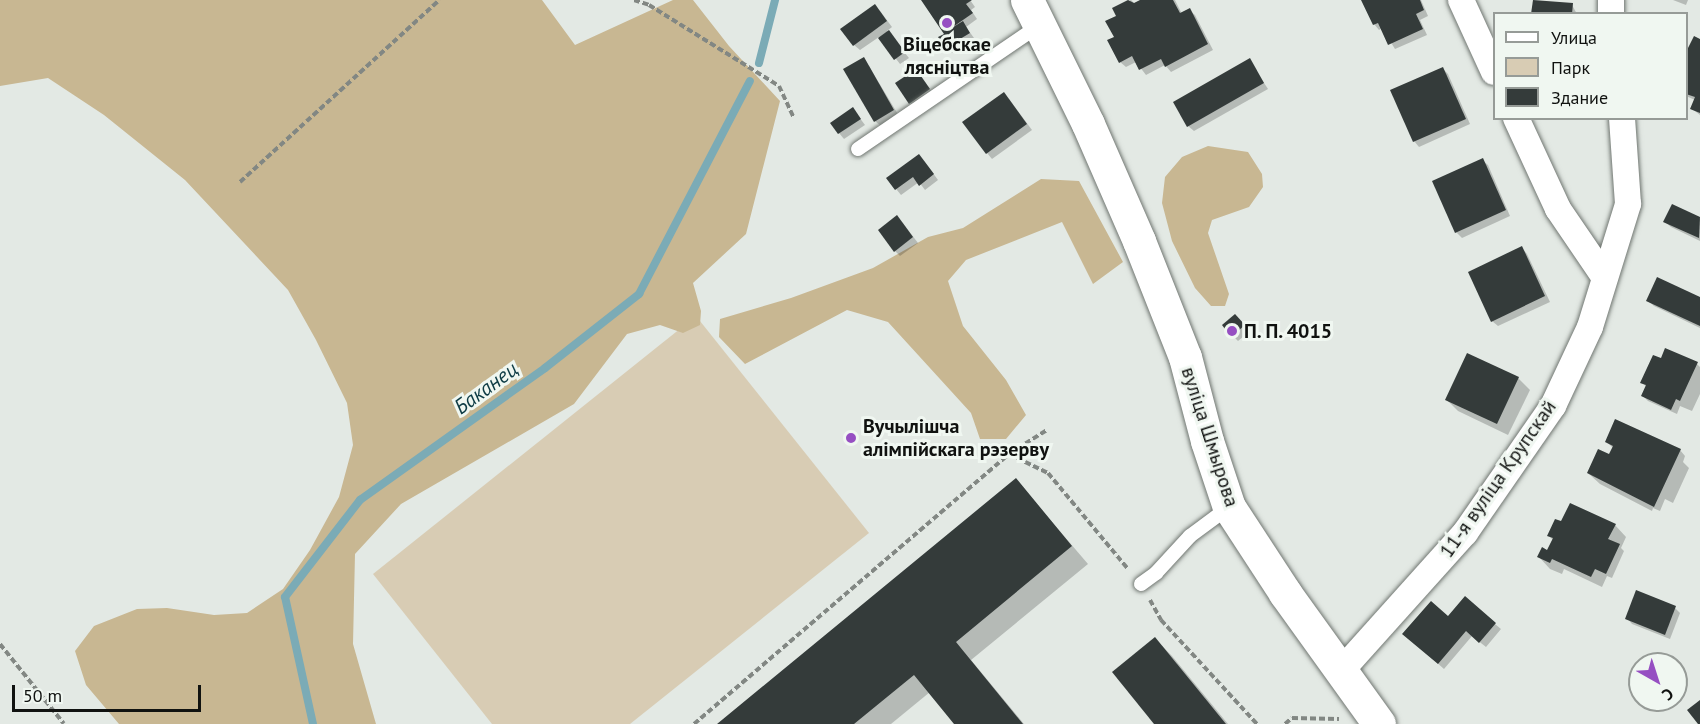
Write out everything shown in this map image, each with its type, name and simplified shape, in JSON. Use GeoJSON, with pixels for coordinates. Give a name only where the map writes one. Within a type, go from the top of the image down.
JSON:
{"type":"FeatureCollection","features":[{"type":"Feature","properties":{"kind":"street"},"geometry":{"type":"LineString","coordinates":[[1461,0],[1493,70]]}},
{"type":"Feature","properties":{"kind":"street","name":"вуліца Шмырова"},"geometry":{"type":"LineString","coordinates":[[1034,13],[1088,124],[1139,241],[1185,357],[1207,441],[1229,507],[1285,593],[1379,724]]}},
{"type":"Feature","properties":{"kind":"street"},"geometry":{"type":"LineString","coordinates":[[1517,120],[1558,209],[1605,278]]}},
{"type":"Feature","properties":{"kind":"street","name":"11-я вуліца Крупскай"},"geometry":{"type":"LineString","coordinates":[[1341,671],[1465,533],[1553,406],[1590,327],[1628,204],[1622,120]]}},
{"type":"Feature","properties":{"kind":"lane"},"geometry":{"type":"LineString","coordinates":[[858,149],[1034,13]]}},
{"type":"Feature","properties":{"kind":"lane"},"geometry":{"type":"LineString","coordinates":[[1141,584],[1156,573],[1190,536],[1229,507]]}},
{"type":"Feature","properties":{"kind":"path"},"geometry":{"type":"LineString","coordinates":[[240,182],[439,0]]}},
{"type":"Feature","properties":{"kind":"path"},"geometry":{"type":"LineString","coordinates":[[634,0],[649,5],[779,86],[794,118]]}},
{"type":"Feature","properties":{"kind":"path"},"geometry":{"type":"LineString","coordinates":[[694,724],[1009,454],[1047,430]]}},
{"type":"Feature","properties":{"kind":"path"},"geometry":{"type":"LineString","coordinates":[[1009,454],[1048,473],[1141,584],[1161,620],[1257,724]]}},
{"type":"Feature","properties":{"kind":"path"},"geometry":{"type":"LineString","coordinates":[[0,644],[64,724]]}},
{"type":"Feature","properties":{"kind":"path"},"geometry":{"type":"LineString","coordinates":[[1285,724],[1292,718],[1346,719]]}},
{"type":"Feature","properties":{"kind":"green space"},"geometry":{"type":"Polygon","coordinates":[[[696,316],[869,533],[630,724],[492,724],[373,574],[696,316]]]}},
{"type":"Feature","properties":{"kind":"shaded area"},"geometry":{"type":"Polygon","coordinates":[[[0,0],[542,0],[575,45],[673,0],[693,0],[729,46],[780,101],[746,234],[693,283],[701,311],[700,325],[683,333],[660,325],[627,334],[574,404],[401,504],[355,554],[353,644],[376,724],[119,724],[86,685],[75,651],[94,626],[137,609],[167,608],[214,615],[247,613],[283,589],[310,550],[339,497],[353,445],[347,403],[288,290],[185,180],[104,115],[48,78],[0,86],[0,0]]]}},
{"type":"Feature","properties":{"kind":"shaded area"},"geometry":{"type":"Polygon","coordinates":[[[1208,146],[1248,152],[1262,174],[1263,187],[1249,207],[1212,220],[1208,233],[1229,294],[1225,306],[1211,306],[1195,288],[1172,241],[1162,203],[1165,177],[1182,157],[1208,146]]]}},
{"type":"Feature","properties":{"kind":"shaded area"},"geometry":{"type":"Polygon","coordinates":[[[1041,179],[1079,181],[1123,262],[1093,284],[1062,222],[966,260],[948,281],[963,326],[1006,380],[1026,415],[1006,439],[980,439],[971,413],[888,322],[847,310],[745,364],[719,337],[720,319],[791,298],[873,268],[928,237],[963,228],[1041,179]]]}},
{"type":"Feature","properties":{"kind":"building","name":"Віцебскае лясніцтва"},"geometry":{"type":"Polygon","coordinates":[[[921,0],[972,0],[966,4],[973,13],[950,29],[963,21],[970,33],[945,48],[938,37],[944,34],[921,0]]]}},
{"type":"Feature","properties":{"kind":"building"},"geometry":{"type":"Polygon","coordinates":[[[1128,0],[1134,3],[1140,0],[1173,0],[1180,13],[1190,8],[1208,44],[1165,67],[1161,59],[1139,70],[1132,56],[1119,63],[1107,40],[1114,37],[1105,21],[1116,16],[1112,8],[1128,0]]]}},
{"type":"Feature","properties":{"kind":"building"},"geometry":{"type":"Polygon","coordinates":[[[1361,0],[1420,0],[1424,10],[1416,14],[1423,29],[1388,45],[1378,23],[1373,25],[1361,0]]]}},
{"type":"Feature","properties":{"kind":"building"},"geometry":{"type":"Polygon","coordinates":[[[1533,0],[1573,3],[1572,12],[1531,12],[1533,0]]]}},
{"type":"Feature","properties":{"kind":"building"},"geometry":{"type":"Polygon","coordinates":[[[875,4],[887,21],[853,46],[840,29],[875,4]]]}},
{"type":"Feature","properties":{"kind":"building"},"geometry":{"type":"Polygon","coordinates":[[[889,30],[905,52],[894,60],[878,38],[889,30]]]}},
{"type":"Feature","properties":{"kind":"building"},"geometry":{"type":"Polygon","coordinates":[[[1694,36],[1700,39],[1700,113],[1690,109],[1695,97],[1688,95],[1688,48],[1694,36]]]}},
{"type":"Feature","properties":{"kind":"building"},"geometry":{"type":"Polygon","coordinates":[[[864,57],[894,110],[874,122],[843,69],[864,57]]]}},
{"type":"Feature","properties":{"kind":"building"},"geometry":{"type":"Polygon","coordinates":[[[1250,58],[1264,83],[1187,127],[1173,102],[1250,58]]]}},
{"type":"Feature","properties":{"kind":"building"},"geometry":{"type":"Polygon","coordinates":[[[1443,67],[1466,119],[1413,142],[1390,90],[1443,67]]]}},
{"type":"Feature","properties":{"kind":"building"},"geometry":{"type":"Polygon","coordinates":[[[916,69],[930,89],[909,104],[895,83],[916,69]]]}},
{"type":"Feature","properties":{"kind":"building"},"geometry":{"type":"Polygon","coordinates":[[[1004,92],[1027,124],[986,154],[962,122],[1004,92]]]}},
{"type":"Feature","properties":{"kind":"building"},"geometry":{"type":"Polygon","coordinates":[[[853,107],[861,119],[838,134],[830,123],[853,107]]]}},
{"type":"Feature","properties":{"kind":"building"},"geometry":{"type":"Polygon","coordinates":[[[919,154],[934,174],[919,186],[913,177],[895,190],[886,178],[919,154]]]}},
{"type":"Feature","properties":{"kind":"building"},"geometry":{"type":"Polygon","coordinates":[[[1483,158],[1506,210],[1455,233],[1432,181],[1483,158]]]}},
{"type":"Feature","properties":{"kind":"building"},"geometry":{"type":"Polygon","coordinates":[[[1672,204],[1700,217],[1699,238],[1663,222],[1672,204]]]}},
{"type":"Feature","properties":{"kind":"building"},"geometry":{"type":"Polygon","coordinates":[[[897,215],[913,237],[894,252],[878,230],[897,215]]]}},
{"type":"Feature","properties":{"kind":"building"},"geometry":{"type":"Polygon","coordinates":[[[1522,246],[1545,296],[1491,322],[1468,272],[1522,246]]]}},
{"type":"Feature","properties":{"kind":"building"},"geometry":{"type":"Polygon","coordinates":[[[1657,277],[1700,297],[1700,326],[1646,301],[1657,277]]]}},
{"type":"Feature","properties":{"kind":"building","name":"П. П. 4015"},"geometry":{"type":"Polygon","coordinates":[[[1235,314],[1245,325],[1231,337],[1222,325],[1235,314]]]}},
{"type":"Feature","properties":{"kind":"building"},"geometry":{"type":"Polygon","coordinates":[[[1665,348],[1698,362],[1680,401],[1676,399],[1671,410],[1641,396],[1646,385],[1640,383],[1653,355],[1661,358],[1665,348]]]}},
{"type":"Feature","properties":{"kind":"building"},"geometry":{"type":"Polygon","coordinates":[[[1467,353],[1519,377],[1497,424],[1445,400],[1467,353]]]}},
{"type":"Feature","properties":{"kind":"building"},"geometry":{"type":"Polygon","coordinates":[[[1615,419],[1681,449],[1654,507],[1587,473],[1598,449],[1609,454],[1613,446],[1605,442],[1615,419]]]}},
{"type":"Feature","properties":{"kind":"building"},"geometry":{"type":"Polygon","coordinates":[[[1016,478],[1072,546],[956,642],[1023,724],[954,724],[914,675],[854,724],[717,724],[1016,478]]]}},
{"type":"Feature","properties":{"kind":"building"},"geometry":{"type":"Polygon","coordinates":[[[1570,503],[1616,524],[1608,539],[1620,544],[1606,574],[1595,569],[1591,577],[1552,559],[1550,563],[1537,557],[1542,547],[1547,550],[1553,538],[1547,536],[1555,519],[1561,521],[1570,503]]]}},
{"type":"Feature","properties":{"kind":"building"},"geometry":{"type":"Polygon","coordinates":[[[1636,590],[1676,606],[1665,635],[1625,619],[1636,590]]]}},
{"type":"Feature","properties":{"kind":"building"},"geometry":{"type":"Polygon","coordinates":[[[1465,596],[1496,623],[1479,643],[1466,631],[1438,664],[1402,634],[1431,601],[1448,616],[1465,596]]]}},
{"type":"Feature","properties":{"kind":"building"},"geometry":{"type":"Polygon","coordinates":[[[1155,637],[1226,724],[1154,724],[1112,672],[1155,637]]]}},
{"type":"Feature","properties":{"kind":"building"},"geometry":{"type":"Polygon","coordinates":[[[1700,700],[1700,724],[1698,724],[1688,709],[1700,700]]]}},
{"type":"Feature","properties":{"kind":"waterway","name":"Баканец"},"geometry":{"type":"LineString","coordinates":[[759,63],[775,0]]}},
{"type":"Feature","properties":{"kind":"waterway","name":"Баканец"},"geometry":{"type":"LineString","coordinates":[[313,724],[285,597],[360,500],[545,368],[639,294],[750,81]]}},
{"type":"Feature","properties":{"kind":"place","name":"Віцебскае лясніцтва"},"geometry":{"type":"Point","coordinates":[947,23]}},
{"type":"Feature","properties":{"kind":"place","name":"П. П. 4015"},"geometry":{"type":"Point","coordinates":[1232,331]}},
{"type":"Feature","properties":{"kind":"place","name":"Вучылішча алімпійскага рэзерву"},"geometry":{"type":"Point","coordinates":[851,438]}}]}
